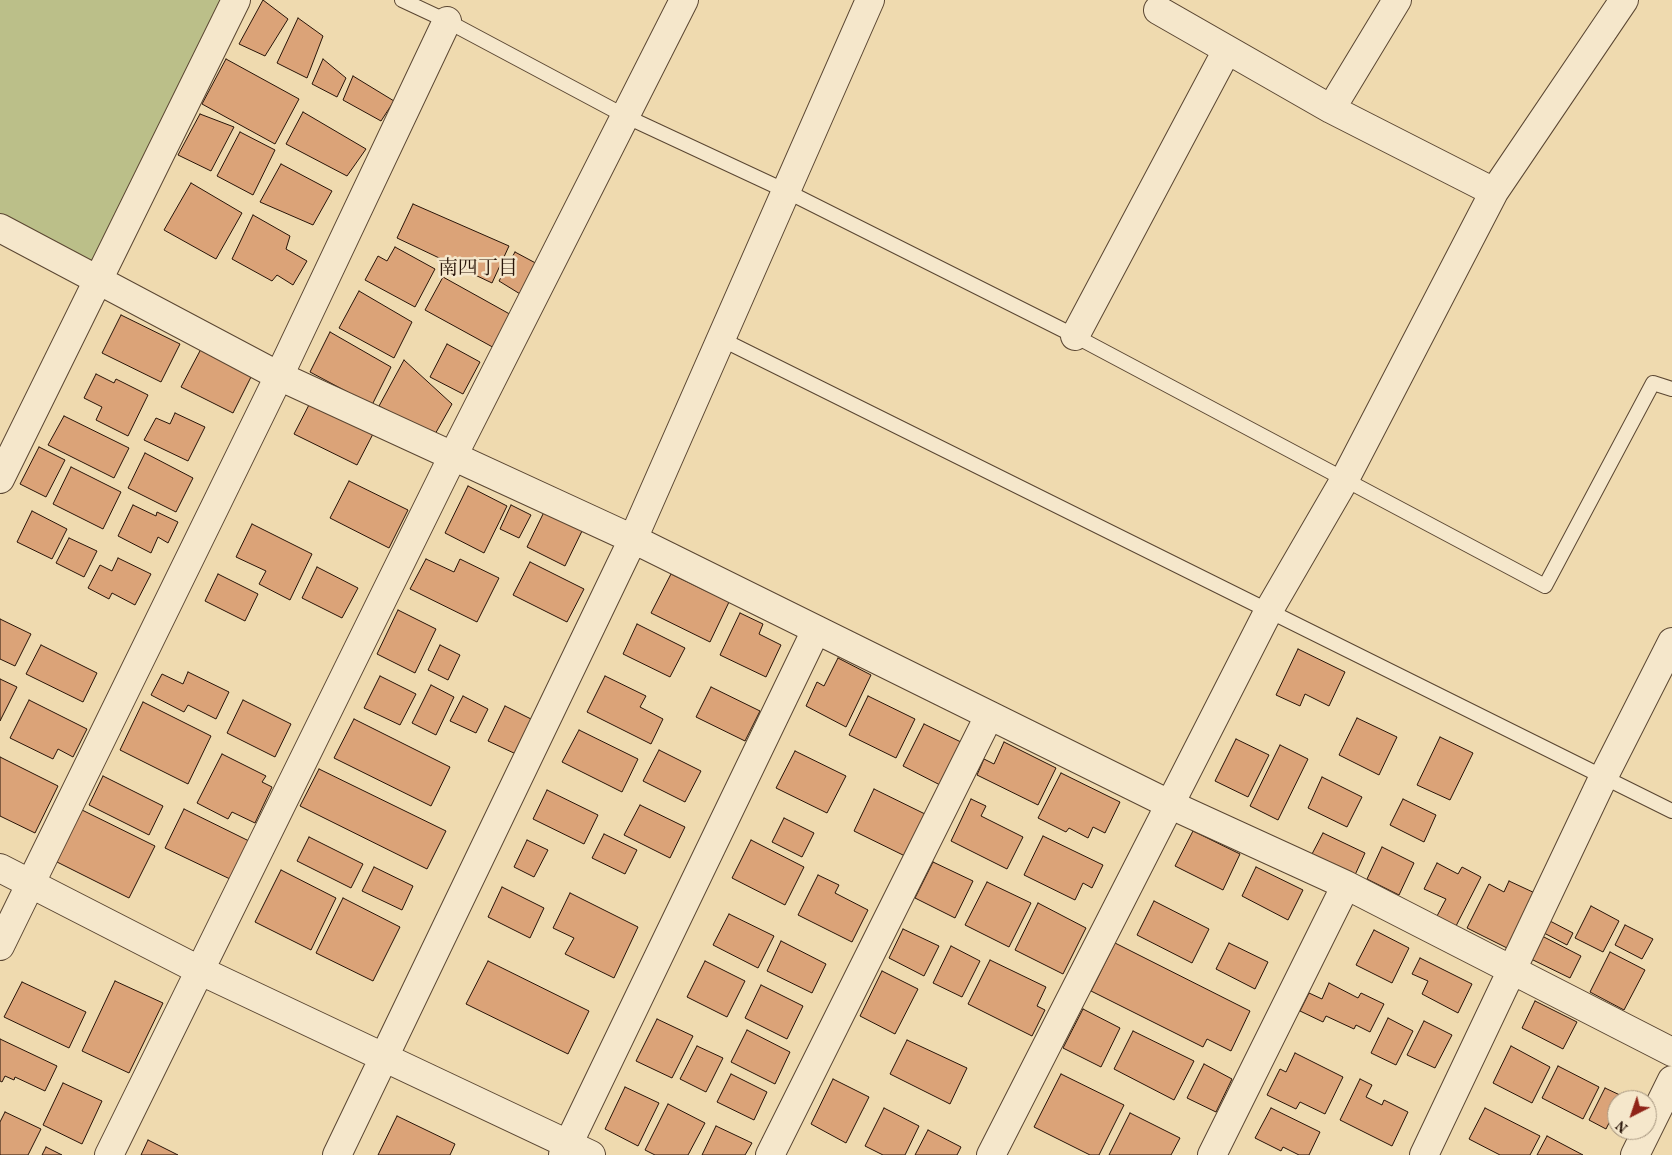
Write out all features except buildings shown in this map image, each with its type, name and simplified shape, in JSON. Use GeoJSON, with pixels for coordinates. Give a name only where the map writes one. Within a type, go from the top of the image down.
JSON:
{"type":"FeatureCollection","features":[{"type":"Feature","properties":{"kind":"street"},"geometry":{"type":"LineString","coordinates":[[0,479],[236,0]]}},
{"type":"Feature","properties":{"kind":"street"},"geometry":{"type":"LineString","coordinates":[[109,1155],[453,456],[684,0]]}},
{"type":"Feature","properties":{"kind":"street"},"geometry":{"type":"LineString","coordinates":[[337,1155],[633,539],[870,0]]}},
{"type":"Feature","properties":{"kind":"street"},"geometry":{"type":"LineString","coordinates":[[1331,108],[1397,0]]}},
{"type":"Feature","properties":{"kind":"street"},"geometry":{"type":"LineString","coordinates":[[991,1155],[1269,610],[1344,479],[1494,192],[1624,0]]}},
{"type":"Feature","properties":{"kind":"street"},"geometry":{"type":"LineString","coordinates":[[1158,10],[1331,108],[1494,192]]}},
{"type":"Feature","properties":{"kind":"street"},"geometry":{"type":"LineString","coordinates":[[0,946],[279,376],[447,21]]}},
{"type":"Feature","properties":{"kind":"street"},"geometry":{"type":"LineString","coordinates":[[1075,336],[1228,50]]}},
{"type":"Feature","properties":{"kind":"street"},"geometry":{"type":"LineString","coordinates":[[0,228],[279,376],[633,539],[1169,804],[1346,885],[1672,1052]]}},
{"type":"Feature","properties":{"kind":"street"},"geometry":{"type":"LineString","coordinates":[[0,868],[31,882],[201,971],[386,1056],[574,1151],[816,630]]}},
{"type":"Feature","properties":{"kind":"street"},"geometry":{"type":"LineString","coordinates":[[1424,1155],[1603,778],[1672,642]]}},
{"type":"Feature","properties":{"kind":"street"},"geometry":{"type":"LineString","coordinates":[[770,1155],[988,716]]}},
{"type":"Feature","properties":{"kind":"street"},"geometry":{"type":"LineString","coordinates":[[1212,1155],[1346,885]]}},
{"type":"Feature","properties":{"kind":"street"},"geometry":{"type":"LineString","coordinates":[[1635,1155],[1672,1080]]}},
{"type":"Feature","properties":{"kind":"lane"},"geometry":{"type":"LineString","coordinates":[[402,0],[447,21],[625,116],[786,191],[1075,336],[1545,586],[1653,383],[1672,389]]}},
{"type":"Feature","properties":{"kind":"lane"},"geometry":{"type":"LineString","coordinates":[[721,339],[1672,811]]}},
{"type":"Feature","properties":{"kind":"green space"},"geometry":{"type":"Polygon","coordinates":[[[0,0],[236,0],[97,279],[0,230],[0,0]]]}},
{"type":"Feature","properties":{"kind":"district","name":"南四丁目"},"geometry":{"type":"Point","coordinates":[478,270]}}]}
